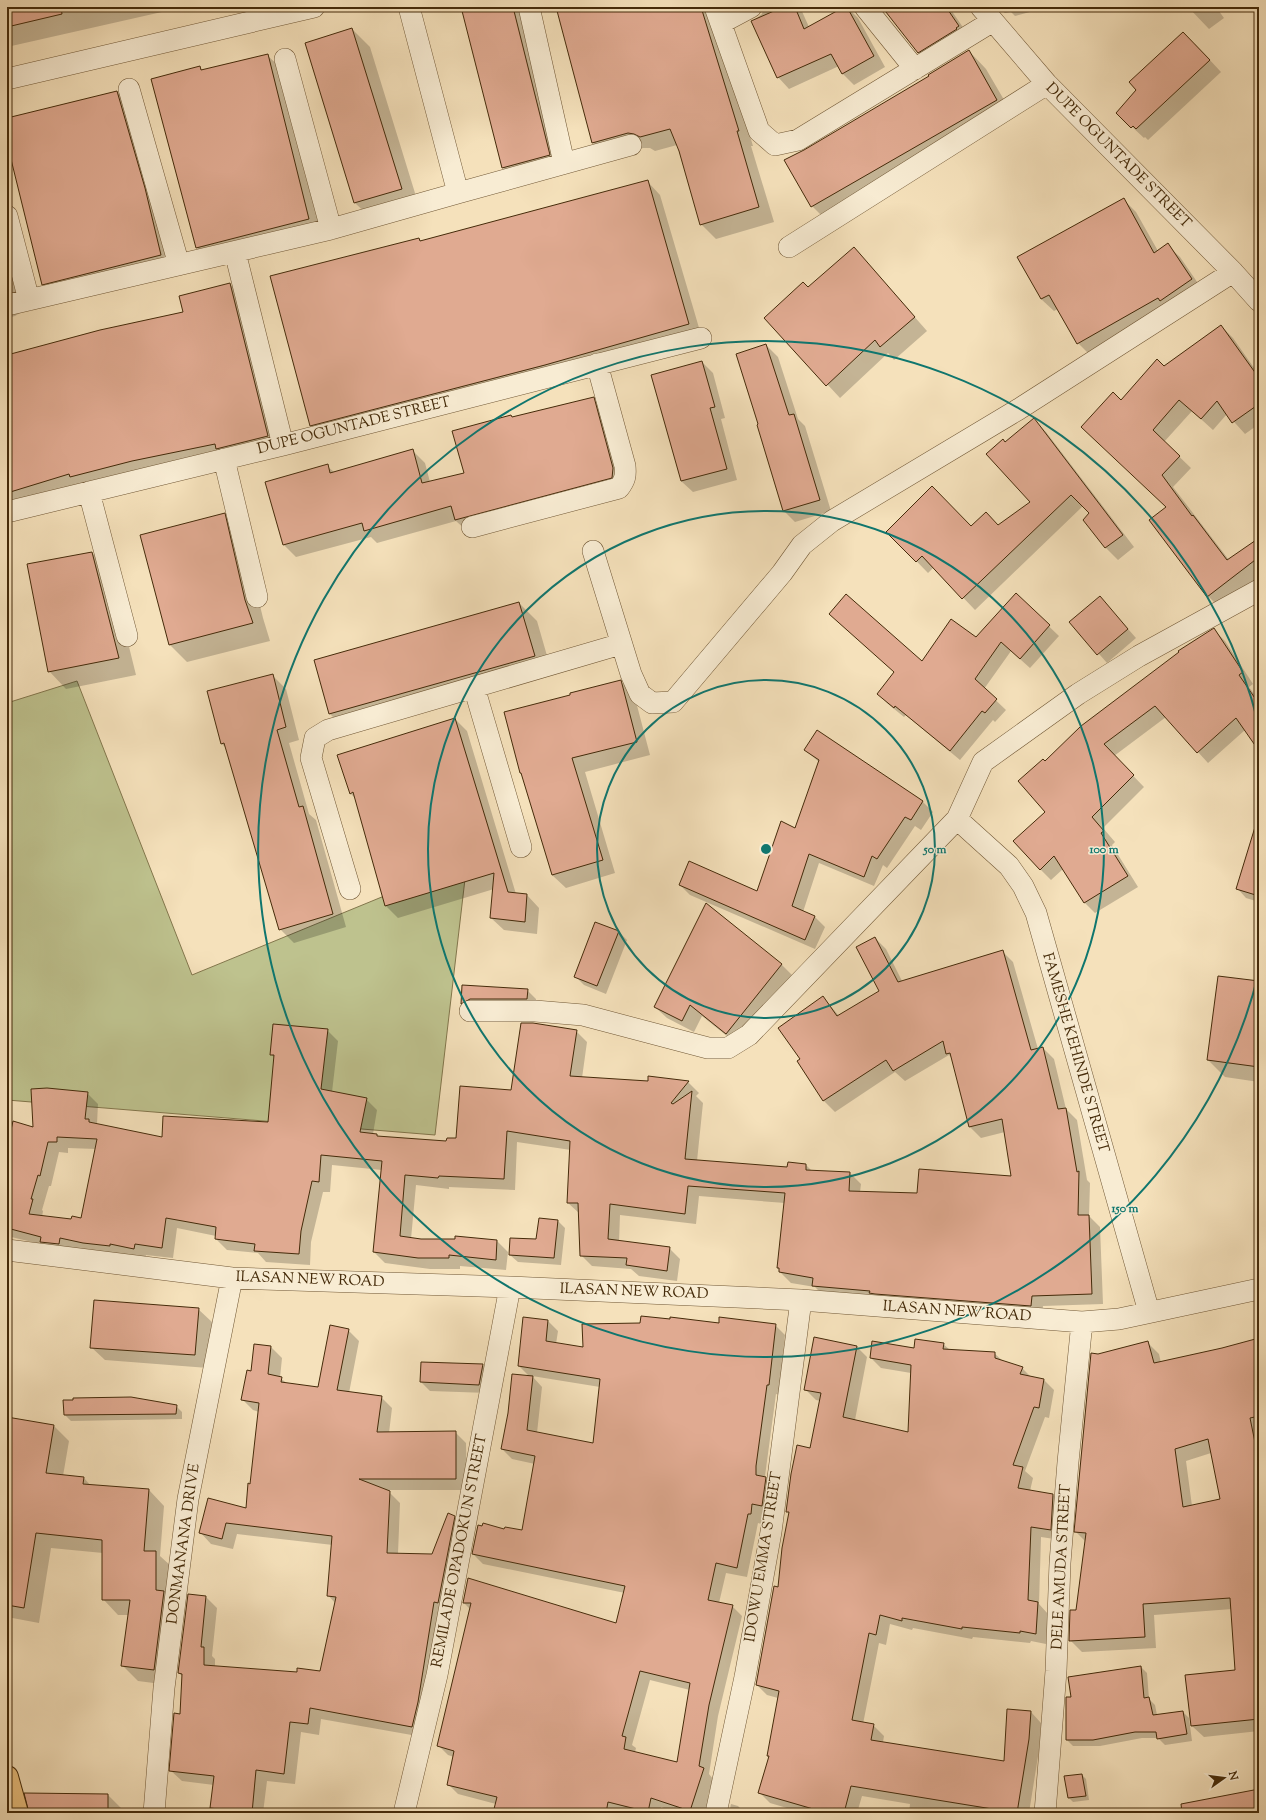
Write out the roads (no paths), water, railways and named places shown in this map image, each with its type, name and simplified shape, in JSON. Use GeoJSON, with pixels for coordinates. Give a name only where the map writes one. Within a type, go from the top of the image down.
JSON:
{"type":"FeatureCollection","features":[{"type":"Feature","properties":{"kind":"highway"},"geometry":{"type":"LineString","coordinates":[[7,1777],[17,1813]]}},
{"type":"Feature","properties":{"kind":"street"},"geometry":{"type":"LineString","coordinates":[[7,79],[314,7]]}},
{"type":"Feature","properties":{"kind":"street"},"geometry":{"type":"LineString","coordinates":[[409,7],[458,193]]}},
{"type":"Feature","properties":{"kind":"street"},"geometry":{"type":"LineString","coordinates":[[529,7],[564,163]]}},
{"type":"Feature","properties":{"kind":"street"},"geometry":{"type":"LineString","coordinates":[[751,7],[718,15],[759,131],[775,145],[798,140],[915,69],[987,14]]}},
{"type":"Feature","properties":{"kind":"street"},"geometry":{"type":"LineString","coordinates":[[866,7],[915,69]]}},
{"type":"Feature","properties":{"kind":"street","name":"DUPE OGUNTADE STREET"},"geometry":{"type":"LineString","coordinates":[[987,14],[1047,84],[1233,272],[1259,301]]}},
{"type":"Feature","properties":{"kind":"street"},"geometry":{"type":"LineString","coordinates":[[285,59],[331,229]]}},
{"type":"Feature","properties":{"kind":"street"},"geometry":{"type":"LineString","coordinates":[[789,247],[1047,84]]}},
{"type":"Feature","properties":{"kind":"street"},"geometry":{"type":"LineString","coordinates":[[129,89],[179,265]]}},
{"type":"Feature","properties":{"kind":"street"},"geometry":{"type":"LineString","coordinates":[[7,305],[331,229],[631,145]]}},
{"type":"Feature","properties":{"kind":"street"},"geometry":{"type":"LineString","coordinates":[[7,216],[29,300]]}},
{"type":"Feature","properties":{"kind":"street"},"geometry":{"type":"LineString","coordinates":[[234,252],[283,445]]}},
{"type":"Feature","properties":{"kind":"street"},"geometry":{"type":"LineString","coordinates":[[593,551],[631,674],[640,694],[652,703],[673,702],[782,573],[802,545],[832,521],[1018,409],[1233,272]]}},
{"type":"Feature","properties":{"kind":"street","name":"DUPE OGUNTADE STREET"},"geometry":{"type":"LineString","coordinates":[[7,512],[283,445],[701,338]]}},
{"type":"Feature","properties":{"kind":"street"},"geometry":{"type":"LineString","coordinates":[[472,527],[619,488],[624,482],[626,475],[625,466],[597,364]]}},
{"type":"Feature","properties":{"kind":"street"},"geometry":{"type":"LineString","coordinates":[[224,459],[257,597]]}},
{"type":"Feature","properties":{"kind":"street"},"geometry":{"type":"LineString","coordinates":[[89,492],[127,636]]}},
{"type":"Feature","properties":{"kind":"street"},"geometry":{"type":"LineString","coordinates":[[470,1011],[535,1010],[583,1015],[708,1048],[728,1048],[749,1036],[957,819],[983,762],[1078,694],[1139,656],[1259,590]]}},
{"type":"Feature","properties":{"kind":"street"},"geometry":{"type":"LineString","coordinates":[[350,889],[311,758],[315,738],[328,730],[622,644]]}},
{"type":"Feature","properties":{"kind":"street"},"geometry":{"type":"LineString","coordinates":[[474,687],[521,846]]}},
{"type":"Feature","properties":{"kind":"street","name":"FAMESHE KEHINDE STREET"},"geometry":{"type":"LineString","coordinates":[[957,819],[1009,866],[1023,886],[1036,914],[1149,1312]]}},
{"type":"Feature","properties":{"kind":"street","name":"ILASAN NEW ROAD"},"geometry":{"type":"LineString","coordinates":[[7,1250],[232,1278],[510,1287],[800,1300],[1082,1322],[1119,1319],[1259,1289]]}},
{"type":"Feature","properties":{"kind":"street","name":"DONMANANA DRIVE"},"geometry":{"type":"LineString","coordinates":[[154,1813],[164,1688],[188,1499],[232,1278]]}},
{"type":"Feature","properties":{"kind":"street","name":"REMILADE OPADOKUN STREET"},"geometry":{"type":"LineString","coordinates":[[404,1813],[437,1675],[510,1287]]}},
{"type":"Feature","properties":{"kind":"street","name":"IDOWU EMMA STREET"},"geometry":{"type":"LineString","coordinates":[[716,1813],[745,1677],[770,1532],[800,1300]]}},
{"type":"Feature","properties":{"kind":"street","name":"DELE AMUDA STREET"},"geometry":{"type":"LineString","coordinates":[[1045,1813],[1056,1671],[1060,1563],[1068,1462],[1082,1322]]}}]}
